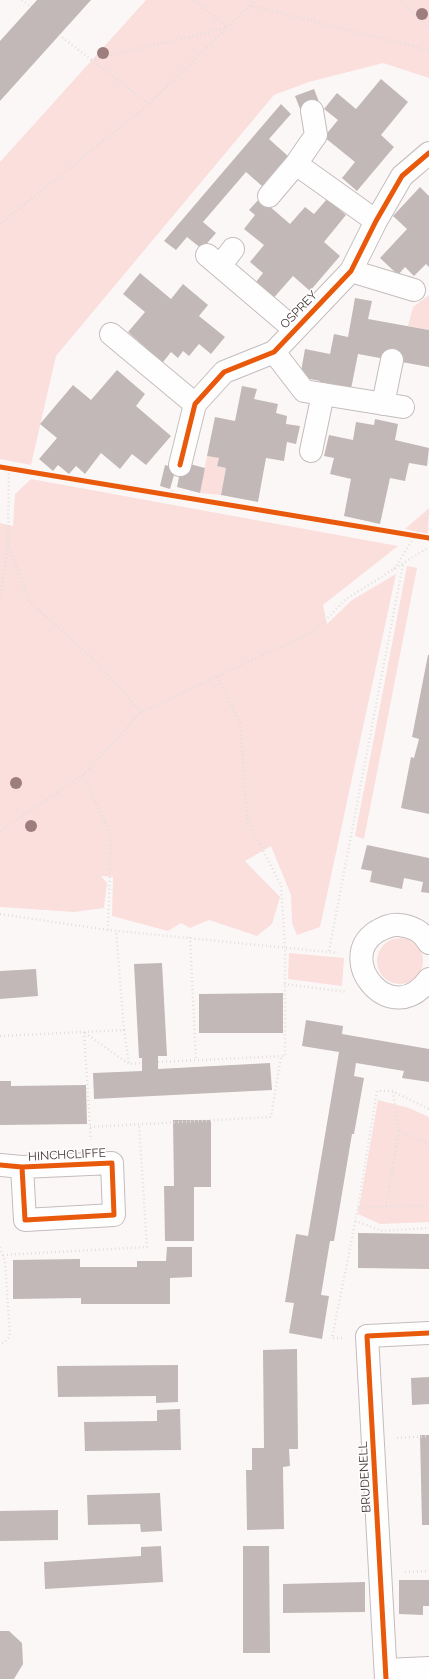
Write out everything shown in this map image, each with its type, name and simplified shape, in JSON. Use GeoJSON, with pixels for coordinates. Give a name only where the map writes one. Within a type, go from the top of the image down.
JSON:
{"type":"FeatureCollection","features":[{"type":"Feature","properties":{"kind":"street"},"geometry":{"type":"LineString","coordinates":[[269,196],[296,164],[316,135],[312,111]]}},
{"type":"Feature","properties":{"kind":"street","name":"OSPREY"},"geometry":{"type":"LineString","coordinates":[[180,465],[195,404],[224,372],[274,352],[294,329],[351,271],[376,221],[402,176],[429,153]]}},
{"type":"Feature","properties":{"kind":"street"},"geometry":{"type":"LineString","coordinates":[[296,164],[376,221]]}},
{"type":"Feature","properties":{"kind":"street","name":"OSPREY"},"geometry":{"type":"LineString","coordinates":[[233,249],[213,261],[294,329]]}},
{"type":"Feature","properties":{"kind":"street"},"geometry":{"type":"LineString","coordinates":[[351,271],[414,290]]}},
{"type":"Feature","properties":{"kind":"street"},"geometry":{"type":"LineString","coordinates":[[111,334],[195,404]]}},
{"type":"Feature","properties":{"kind":"street"},"geometry":{"type":"LineString","coordinates":[[274,352],[304,391],[393,405],[392,360]]}},
{"type":"Feature","properties":{"kind":"street"},"geometry":{"type":"LineString","coordinates":[[311,451],[323,394]]}},
{"type":"Feature","properties":{"kind":"street"},"geometry":{"type":"LineString","coordinates":[[427,985],[413,994],[403,997],[382,993],[373,987],[366,978],[362,967],[362,956],[365,944],[372,935],[383,928],[394,925],[407,926],[418,930],[428,940]]}},
{"type":"Feature","properties":{"kind":"street","name":"HINCHCLIFFE"},"geometry":{"type":"LineString","coordinates":[[0,1165],[22,1168],[112,1163],[114,1215],[25,1220],[22,1168]]}},
{"type":"Feature","properties":{"kind":"street"},"geometry":{"type":"LineString","coordinates":[[367,1336],[429,1333]]}},
{"type":"Feature","properties":{"kind":"street","name":"BRUDENELL"},"geometry":{"type":"LineString","coordinates":[[367,1336],[386,1674],[429,1668]]}},
{"type":"Feature","properties":{"kind":"path"},"geometry":{"type":"LineString","coordinates":[[22,0],[30,7]]}},
{"type":"Feature","properties":{"kind":"path"},"geometry":{"type":"LineString","coordinates":[[194,0],[227,27]]}},
{"type":"Feature","properties":{"kind":"path"},"geometry":{"type":"LineString","coordinates":[[0,224],[149,104],[255,0]]}},
{"type":"Feature","properties":{"kind":"path"},"geometry":{"type":"LineString","coordinates":[[400,0],[429,28]]}},
{"type":"Feature","properties":{"kind":"path"},"geometry":{"type":"LineString","coordinates":[[249,5],[429,50]]}},
{"type":"Feature","properties":{"kind":"path"},"geometry":{"type":"LineString","coordinates":[[91,60],[227,27]]}},
{"type":"Feature","properties":{"kind":"path"},"geometry":{"type":"LineString","coordinates":[[59,35],[149,104]]}},
{"type":"Feature","properties":{"kind":"path"},"geometry":{"type":"LineString","coordinates":[[0,598],[8,544],[7,468],[17,470]]}},
{"type":"Feature","properties":{"kind":"path"},"geometry":{"type":"LineString","coordinates":[[164,494],[179,497]]}},
{"type":"Feature","properties":{"kind":"path"},"geometry":{"type":"LineString","coordinates":[[394,570],[429,514]]}},
{"type":"Feature","properties":{"kind":"path"},"geometry":{"type":"LineString","coordinates":[[406,533],[422,537]]}},
{"type":"Feature","properties":{"kind":"path"},"geometry":{"type":"LineString","coordinates":[[8,544],[30,602],[92,658],[141,712]]}},
{"type":"Feature","properties":{"kind":"path"},"geometry":{"type":"LineString","coordinates":[[0,831],[83,775],[141,712],[315,631],[346,599],[429,547]]}},
{"type":"Feature","properties":{"kind":"path"},"geometry":{"type":"LineString","coordinates":[[328,951],[403,564]]}},
{"type":"Feature","properties":{"kind":"path"},"geometry":{"type":"LineString","coordinates":[[158,1062],[285,1056],[285,946],[281,885],[247,820],[240,723],[217,676]]}},
{"type":"Feature","properties":{"kind":"path"},"geometry":{"type":"LineString","coordinates":[[83,775],[111,836],[108,930]]}},
{"type":"Feature","properties":{"kind":"path"},"geometry":{"type":"LineString","coordinates":[[0,914],[108,930],[285,946],[362,956]]}},
{"type":"Feature","properties":{"kind":"path"},"geometry":{"type":"LineString","coordinates":[[116,930],[124,1030],[129,1064]]}},
{"type":"Feature","properties":{"kind":"path"},"geometry":{"type":"LineString","coordinates":[[190,937],[196,1060]]}},
{"type":"Feature","properties":{"kind":"path"},"geometry":{"type":"LineString","coordinates":[[284,984],[343,993],[373,987]]}},
{"type":"Feature","properties":{"kind":"path"},"geometry":{"type":"LineString","coordinates":[[0,1036],[124,1030]]}},
{"type":"Feature","properties":{"kind":"path"},"geometry":{"type":"LineString","coordinates":[[84,1032],[129,1064],[142,1063]]}},
{"type":"Feature","properties":{"kind":"path"},"geometry":{"type":"LineString","coordinates":[[84,1032],[92,1164]]}},
{"type":"Feature","properties":{"kind":"path"},"geometry":{"type":"LineString","coordinates":[[90,1127],[271,1117],[281,1057]]}},
{"type":"Feature","properties":{"kind":"path"},"geometry":{"type":"LineString","coordinates":[[367,1336],[332,1338],[356,1221],[377,1091],[392,1091],[429,1109]]}},
{"type":"Feature","properties":{"kind":"path"},"geometry":{"type":"LineString","coordinates":[[386,1207],[399,1131],[392,1091]]}},
{"type":"Feature","properties":{"kind":"path"},"geometry":{"type":"LineString","coordinates":[[399,1131],[429,1144]]}},
{"type":"Feature","properties":{"kind":"path"},"geometry":{"type":"LineString","coordinates":[[358,1208],[429,1205]]}},
{"type":"Feature","properties":{"kind":"path"},"geometry":{"type":"LineString","coordinates":[[356,1221],[383,1231],[429,1228]]}},
{"type":"Feature","properties":{"kind":"path"},"geometry":{"type":"LineString","coordinates":[[0,1247],[6,1262],[10,1336],[4,1343],[0,1343]]}},
{"type":"Feature","properties":{"kind":"path"},"geometry":{"type":"LineString","coordinates":[[373,1440],[429,1436]]}},
{"type":"Feature","properties":{"kind":"shaded area"},"geometry":{"type":"Polygon","coordinates":[[[146,0],[429,0],[429,78],[383,63],[309,82],[274,95],[56,356],[31,465],[0,459],[0,162],[146,0]]]}},
{"type":"Feature","properties":{"kind":"shaded area"},"geometry":{"type":"Polygon","coordinates":[[[429,295],[429,330],[408,326],[413,307],[429,295]]]}},
{"type":"Feature","properties":{"kind":"shaded area"},"geometry":{"type":"Polygon","coordinates":[[[207,456],[219,458],[217,466],[226,468],[221,495],[200,493],[207,456]]]}},
{"type":"Feature","properties":{"kind":"shaded area"},"geometry":{"type":"Polygon","coordinates":[[[31,479],[398,546],[323,605],[327,624],[352,600],[396,574],[320,927],[297,935],[292,923],[291,895],[271,846],[245,861],[280,897],[272,924],[257,936],[209,920],[190,928],[181,923],[168,931],[112,916],[113,877],[101,876],[107,883],[104,908],[74,912],[0,907],[0,523],[13,526],[15,494],[31,479]]]}},
{"type":"Feature","properties":{"kind":"shaded area"},"geometry":{"type":"Polygon","coordinates":[[[429,508],[428,534],[405,529],[429,508]]]}},
{"type":"Feature","properties":{"kind":"shaded area"},"geometry":{"type":"Polygon","coordinates":[[[407,566],[417,568],[364,839],[355,836],[407,566]]]}},
{"type":"Feature","properties":{"kind":"shaded area"},"geometry":{"type":"Polygon","coordinates":[[[405,938],[409,939],[419,948],[422,952],[422,970],[413,980],[405,984],[395,984],[387,980],[378,970],[377,956],[381,948],[391,939],[405,938]]]}},
{"type":"Feature","properties":{"kind":"shaded area"},"geometry":{"type":"Polygon","coordinates":[[[289,953],[344,958],[342,986],[288,979],[289,953]]]}},
{"type":"Feature","properties":{"kind":"shaded area"},"geometry":{"type":"Polygon","coordinates":[[[378,1100],[409,1108],[429,1117],[429,1222],[380,1224],[358,1214],[378,1100]]]}},
{"type":"Feature","properties":{"kind":"building"},"geometry":{"type":"Polygon","coordinates":[[[37,0],[91,0],[0,101],[0,41],[37,0]]]}},
{"type":"Feature","properties":{"kind":"building"},"geometry":{"type":"Polygon","coordinates":[[[381,79],[408,102],[381,135],[394,147],[357,191],[342,178],[355,162],[324,137],[338,120],[324,109],[337,93],[356,109],[381,79]]]}},
{"type":"Feature","properties":{"kind":"building"},"geometry":{"type":"Polygon","coordinates":[[[314,89],[321,107],[302,114],[295,96],[314,89]]]}},
{"type":"Feature","properties":{"kind":"building"},"geometry":{"type":"Polygon","coordinates":[[[281,104],[291,114],[269,139],[288,156],[262,186],[246,172],[203,222],[216,233],[202,249],[187,237],[176,250],[164,241],[281,104]]]}},
{"type":"Feature","properties":{"kind":"building"},"geometry":{"type":"Polygon","coordinates":[[[420,187],[429,196],[429,267],[426,264],[414,276],[405,267],[398,275],[380,258],[407,229],[393,216],[420,187]]]}},
{"type":"Feature","properties":{"kind":"building"},"geometry":{"type":"Polygon","coordinates":[[[260,198],[290,224],[305,207],[314,214],[327,199],[346,215],[324,242],[340,256],[310,291],[293,276],[270,302],[252,287],[263,273],[250,262],[264,245],[244,229],[255,215],[249,210],[260,198]]]}},
{"type":"Feature","properties":{"kind":"building"},"geometry":{"type":"Polygon","coordinates":[[[140,273],[171,299],[183,284],[208,305],[199,316],[225,337],[211,354],[199,344],[189,356],[183,351],[178,358],[171,352],[160,366],[142,351],[145,347],[128,332],[145,312],[123,294],[140,273]]]}},
{"type":"Feature","properties":{"kind":"building"},"geometry":{"type":"Polygon","coordinates":[[[355,298],[372,301],[368,319],[429,330],[429,367],[358,354],[350,394],[318,388],[320,381],[300,377],[305,349],[330,354],[334,334],[348,337],[355,298]]]}},
{"type":"Feature","properties":{"kind":"building"},"geometry":{"type":"Polygon","coordinates":[[[117,370],[145,394],[136,406],[171,436],[146,465],[132,454],[120,469],[101,453],[85,474],[76,466],[69,474],[58,465],[53,471],[39,459],[57,438],[40,424],[73,385],[91,400],[117,370]]]}},
{"type":"Feature","properties":{"kind":"building"},"geometry":{"type":"Polygon","coordinates":[[[242,386],[257,389],[254,399],[278,404],[276,413],[287,416],[286,424],[300,426],[296,444],[287,442],[284,461],[266,458],[258,502],[221,495],[226,468],[217,466],[219,458],[207,456],[215,417],[235,421],[242,386]]]}},
{"type":"Feature","properties":{"kind":"building"},"geometry":{"type":"Polygon","coordinates":[[[375,419],[398,424],[395,440],[429,448],[427,466],[409,463],[405,481],[390,478],[380,524],[344,516],[351,479],[330,474],[334,458],[324,456],[329,435],[353,440],[356,422],[374,425],[375,419]]]}},
{"type":"Feature","properties":{"kind":"building"},"geometry":{"type":"Polygon","coordinates":[[[182,462],[205,468],[200,493],[177,487],[182,462]]]}},
{"type":"Feature","properties":{"kind":"building"},"geometry":{"type":"Polygon","coordinates":[[[165,465],[176,468],[170,489],[160,486],[165,465]]]}},
{"type":"Feature","properties":{"kind":"building"},"geometry":{"type":"Polygon","coordinates":[[[428,655],[429,814],[401,808],[411,757],[414,758],[419,739],[412,737],[428,655]]]}},
{"type":"Feature","properties":{"kind":"building"},"geometry":{"type":"Polygon","coordinates":[[[367,845],[429,858],[429,893],[421,892],[423,882],[404,878],[402,889],[370,882],[372,871],[361,869],[367,845]]]}},
{"type":"Feature","properties":{"kind":"building"},"geometry":{"type":"Polygon","coordinates":[[[162,963],[167,1056],[158,1056],[158,1069],[270,1063],[272,1090],[94,1099],[93,1073],[142,1071],[142,1058],[139,1058],[134,964],[162,963]]]}},
{"type":"Feature","properties":{"kind":"building"},"geometry":{"type":"Polygon","coordinates":[[[36,969],[38,996],[0,999],[0,971],[36,969]]]}},
{"type":"Feature","properties":{"kind":"building"},"geometry":{"type":"Polygon","coordinates":[[[283,993],[283,1033],[199,1033],[199,994],[283,993]]]}},
{"type":"Feature","properties":{"kind":"building"},"geometry":{"type":"Polygon","coordinates":[[[306,1020],[343,1026],[342,1034],[429,1049],[429,1082],[402,1078],[404,1071],[356,1063],[354,1076],[364,1078],[354,1134],[352,1134],[334,1241],[330,1241],[321,1295],[329,1296],[322,1339],[289,1333],[294,1303],[285,1302],[296,1234],[308,1236],[339,1052],[302,1046],[306,1020]]]}},
{"type":"Feature","properties":{"kind":"building"},"geometry":{"type":"Polygon","coordinates":[[[0,1081],[11,1081],[11,1086],[86,1085],[87,1124],[0,1125],[0,1081]]]}},
{"type":"Feature","properties":{"kind":"building"},"geometry":{"type":"Polygon","coordinates":[[[173,1120],[211,1120],[211,1187],[194,1187],[194,1241],[165,1241],[164,1186],[174,1186],[173,1120]]]}},
{"type":"Feature","properties":{"kind":"building"},"geometry":{"type":"Polygon","coordinates":[[[358,1233],[429,1234],[429,1269],[358,1268],[358,1233]]]}},
{"type":"Feature","properties":{"kind":"building"},"geometry":{"type":"Polygon","coordinates":[[[167,1247],[192,1247],[192,1277],[170,1278],[170,1304],[81,1304],[81,1298],[13,1299],[13,1260],[80,1259],[80,1267],[137,1267],[137,1261],[166,1261],[167,1247]]]}},
{"type":"Feature","properties":{"kind":"building"},"geometry":{"type":"Polygon","coordinates":[[[297,1349],[298,1449],[289,1449],[290,1466],[283,1467],[284,1529],[247,1530],[246,1470],[252,1470],[252,1448],[264,1448],[263,1350],[297,1349]]]}},
{"type":"Feature","properties":{"kind":"building"},"geometry":{"type":"Polygon","coordinates":[[[178,1365],[178,1402],[156,1403],[156,1396],[58,1397],[57,1366],[178,1365]]]}},
{"type":"Feature","properties":{"kind":"building"},"geometry":{"type":"Polygon","coordinates":[[[429,1377],[429,1404],[412,1405],[411,1378],[429,1377]]]}},
{"type":"Feature","properties":{"kind":"building"},"geometry":{"type":"Polygon","coordinates":[[[180,1409],[181,1450],[85,1451],[84,1422],[157,1421],[157,1410],[180,1409]]]}},
{"type":"Feature","properties":{"kind":"building"},"geometry":{"type":"Polygon","coordinates":[[[420,1435],[429,1435],[429,1525],[422,1525],[420,1435]]]}},
{"type":"Feature","properties":{"kind":"building"},"geometry":{"type":"Polygon","coordinates":[[[160,1493],[162,1531],[141,1532],[140,1524],[88,1525],[87,1495],[160,1493]]]}},
{"type":"Feature","properties":{"kind":"building"},"geometry":{"type":"Polygon","coordinates":[[[58,1510],[58,1540],[0,1541],[0,1511],[58,1510]]]}},
{"type":"Feature","properties":{"kind":"building"},"geometry":{"type":"Polygon","coordinates":[[[161,1546],[163,1582],[45,1589],[44,1562],[141,1556],[141,1547],[161,1546]]]}},
{"type":"Feature","properties":{"kind":"building"},"geometry":{"type":"Polygon","coordinates":[[[243,1546],[269,1546],[270,1653],[243,1653],[243,1546]]]}},
{"type":"Feature","properties":{"kind":"building"},"geometry":{"type":"Polygon","coordinates":[[[399,1580],[429,1580],[429,1606],[423,1606],[423,1615],[399,1614],[399,1580]]]}},
{"type":"Feature","properties":{"kind":"building"},"geometry":{"type":"Polygon","coordinates":[[[365,1582],[365,1612],[283,1613],[283,1584],[365,1582]]]}},
{"type":"Feature","properties":{"kind":"building"},"geometry":{"type":"Polygon","coordinates":[[[0,1631],[9,1631],[22,1643],[23,1664],[14,1679],[0,1679],[0,1631]]]}},
{"type":"Feature","properties":{"kind":"cycle path"},"geometry":{"type":"LineString","coordinates":[[180,465],[195,404],[224,372],[274,352],[351,271],[376,221],[402,176],[429,153]]}},
{"type":"Feature","properties":{"kind":"cycle path"},"geometry":{"type":"LineString","coordinates":[[0,467],[429,538]]}},
{"type":"Feature","properties":{"kind":"cycle path"},"geometry":{"type":"LineString","coordinates":[[0,1165],[22,1167],[112,1163],[114,1215],[25,1220],[22,1167]]}},
{"type":"Feature","properties":{"kind":"cycle path"},"geometry":{"type":"LineString","coordinates":[[386,1679],[367,1336],[429,1333]]}}]}
